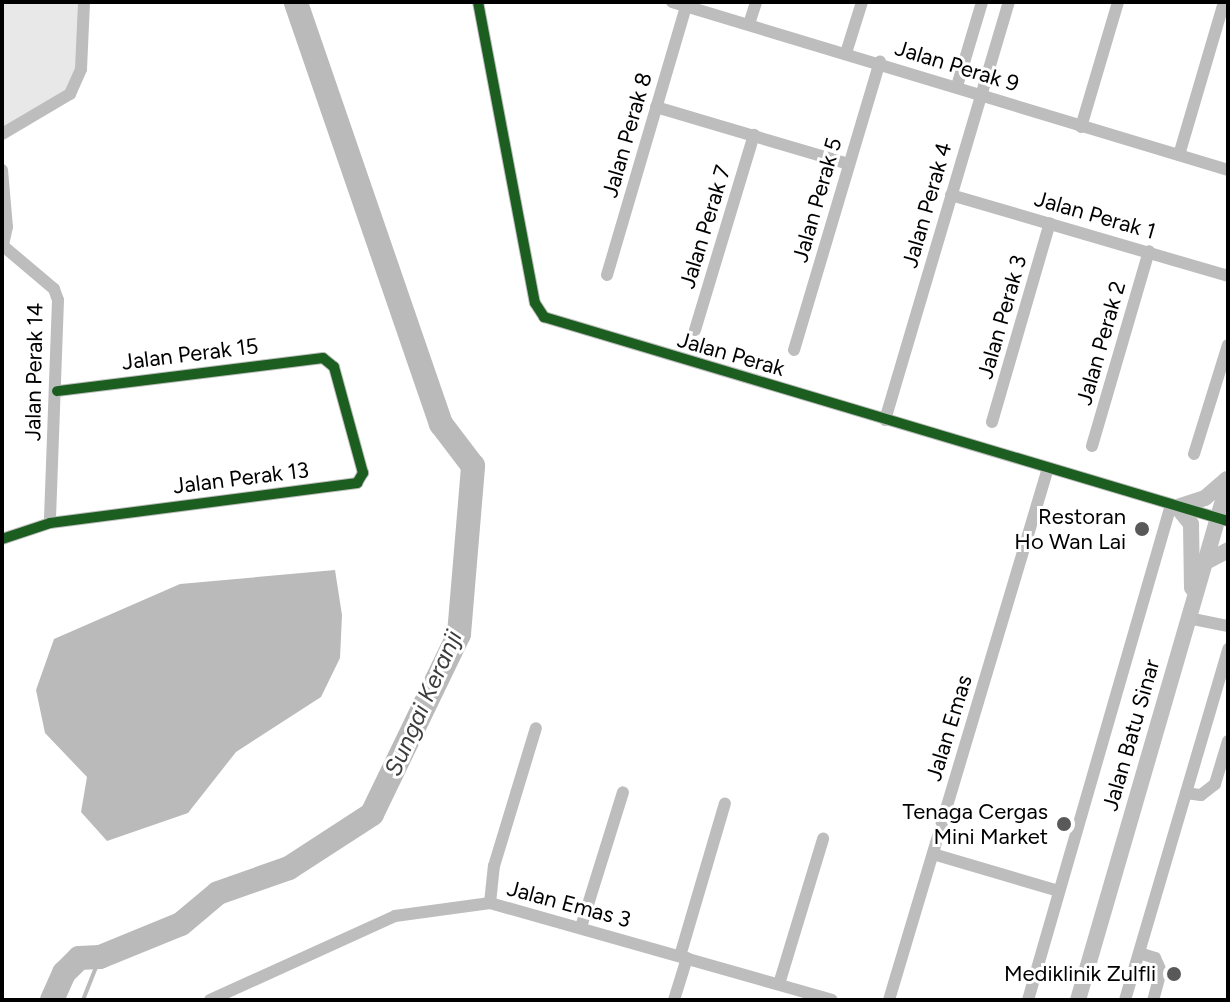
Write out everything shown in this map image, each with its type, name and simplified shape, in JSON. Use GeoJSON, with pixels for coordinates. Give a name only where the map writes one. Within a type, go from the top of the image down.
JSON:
{"type":"FeatureCollection","features":[{"type":"Feature","properties":{"kind":"street"},"geometry":{"type":"LineString","coordinates":[[2,134],[70,94],[81,69],[84,2]]}},
{"type":"Feature","properties":{"kind":"street","name":"Jalan Perak"},"geometry":{"type":"LineString","coordinates":[[478,2],[535,303],[544,317],[1223,520]]}},
{"type":"Feature","properties":{"kind":"street"},"geometry":{"type":"LineString","coordinates":[[749,24],[756,2]]}},
{"type":"Feature","properties":{"kind":"street"},"geometry":{"type":"LineString","coordinates":[[846,53],[862,2]]}},
{"type":"Feature","properties":{"kind":"street"},"geometry":{"type":"LineString","coordinates":[[957,86],[982,2]]}},
{"type":"Feature","properties":{"kind":"street","name":"Jalan Perak 4"},"geometry":{"type":"LineString","coordinates":[[885,420],[1009,2]]}},
{"type":"Feature","properties":{"kind":"street"},"geometry":{"type":"LineString","coordinates":[[1081,127],[1118,2]]}},
{"type":"Feature","properties":{"kind":"street"},"geometry":{"type":"LineString","coordinates":[[1179,155],[1224,2]]}},
{"type":"Feature","properties":{"kind":"street","name":"Jalan Perak 9"},"geometry":{"type":"LineString","coordinates":[[679,4],[880,62],[1081,127],[1228,170]]}},
{"type":"Feature","properties":{"kind":"street","name":"Jalan Perak 8"},"geometry":{"type":"LineString","coordinates":[[607,275],[656,107],[679,4]]}},
{"type":"Feature","properties":{"kind":"street","name":"Jalan Perak 5"},"geometry":{"type":"LineString","coordinates":[[794,350],[880,62]]}},
{"type":"Feature","properties":{"kind":"street"},"geometry":{"type":"LineString","coordinates":[[656,107],[849,164]]}},
{"type":"Feature","properties":{"kind":"street","name":"Jalan Perak 7"},"geometry":{"type":"LineString","coordinates":[[695,330],[754,135]]}},
{"type":"Feature","properties":{"kind":"street"},"geometry":{"type":"LineString","coordinates":[[2,170],[7,227],[3,245]]}},
{"type":"Feature","properties":{"kind":"street","name":"Jalan Perak 1"},"geometry":{"type":"LineString","coordinates":[[951,195],[1228,276]]}},
{"type":"Feature","properties":{"kind":"street","name":"Jalan Perak 3"},"geometry":{"type":"LineString","coordinates":[[992,422],[1050,223]]}},
{"type":"Feature","properties":{"kind":"street","name":"Jalan Perak 14"},"geometry":{"type":"LineString","coordinates":[[3,245],[54,289],[57,391],[50,523]]}},
{"type":"Feature","properties":{"kind":"street","name":"Jalan Perak 2"},"geometry":{"type":"LineString","coordinates":[[1092,446],[1149,251]]}},
{"type":"Feature","properties":{"kind":"street"},"geometry":{"type":"LineString","coordinates":[[1194,454],[1228,345]]}},
{"type":"Feature","properties":{"kind":"street","name":"Jalan Perak 15"},"geometry":{"type":"LineString","coordinates":[[57,391],[329,361]]}},
{"type":"Feature","properties":{"kind":"street","name":"Jalan Perak 13"},"geometry":{"type":"LineString","coordinates":[[2,539],[50,523],[357,483],[363,473],[329,361]]}},
{"type":"Feature","properties":{"kind":"street","name":"Jalan Emas"},"geometry":{"type":"LineString","coordinates":[[889,1000],[1048,468]]}},
{"type":"Feature","properties":{"kind":"street"},"geometry":{"type":"LineString","coordinates":[[1174,506],[1205,498],[1228,480]]}},
{"type":"Feature","properties":{"kind":"street","name":"Jalan Batu Sinar"},"geometry":{"type":"LineString","coordinates":[[1078,1000],[1204,563],[1223,520],[1228,480]]}},
{"type":"Feature","properties":{"kind":"street"},"geometry":{"type":"LineString","coordinates":[[1174,506],[1191,524],[1190,612],[1228,626]]}},
{"type":"Feature","properties":{"kind":"street"},"geometry":{"type":"LineString","coordinates":[[1028,1000],[1174,506]]}},
{"type":"Feature","properties":{"kind":"street"},"geometry":{"type":"LineString","coordinates":[[1204,563],[1228,550]]}},
{"type":"Feature","properties":{"kind":"street"},"geometry":{"type":"LineString","coordinates":[[1125,1000],[1228,649]]}},
{"type":"Feature","properties":{"kind":"street"},"geometry":{"type":"LineString","coordinates":[[490,903],[494,866],[536,728]]}},
{"type":"Feature","properties":{"kind":"street"},"geometry":{"type":"LineString","coordinates":[[1186,793],[1201,795],[1215,784],[1228,741]]}},
{"type":"Feature","properties":{"kind":"street"},"geometry":{"type":"LineString","coordinates":[[581,927],[623,792]]}},
{"type":"Feature","properties":{"kind":"street"},"geometry":{"type":"LineString","coordinates":[[674,1000],[725,803]]}},
{"type":"Feature","properties":{"kind":"street"},"geometry":{"type":"LineString","coordinates":[[779,984],[823,839]]}},
{"type":"Feature","properties":{"kind":"street"},"geometry":{"type":"LineString","coordinates":[[933,854],[1059,891]]}},
{"type":"Feature","properties":{"kind":"street","name":"Jalan Emas 3"},"geometry":{"type":"LineString","coordinates":[[210,1000],[237,996],[384,920],[490,903],[832,1000]]}},
{"type":"Feature","properties":{"kind":"street"},"geometry":{"type":"LineString","coordinates":[[1139,953],[1155,958],[1161,971],[1153,1000]]}},
{"type":"Feature","properties":{"kind":"shaded area"},"geometry":{"type":"Polygon","coordinates":[[[2,2],[84,2],[77,82],[2,134],[2,2]]]}},
{"type":"Feature","properties":{"kind":"shaded area"},"geometry":{"type":"Polygon","coordinates":[[[335,570],[342,615],[340,658],[321,697],[236,752],[188,813],[107,841],[81,812],[87,777],[45,733],[36,690],[54,639],[180,584],[335,570]]]}},
{"type":"Feature","properties":{"kind":"waterway","name":"Sungai Keranji"},"geometry":{"type":"LineString","coordinates":[[52,1000],[64,973],[79,958],[100,957],[181,924],[218,893],[289,868],[372,814],[459,634],[473,466],[441,424],[296,2]]}},
{"type":"Feature","properties":{"kind":"waterway"},"geometry":{"type":"LineString","coordinates":[[83,1000],[100,957]]}},
{"type":"Feature","properties":{"kind":"cycle path"},"geometry":{"type":"LineString","coordinates":[[478,2],[535,303],[544,317],[1228,521]]}},
{"type":"Feature","properties":{"kind":"cycle path"},"geometry":{"type":"LineString","coordinates":[[2,539],[50,523],[357,483],[363,473],[334,367],[323,358],[57,391]]}},
{"type":"Feature","properties":{"kind":"place","name":"Restoran Ho Wan Lai"},"geometry":{"type":"Point","coordinates":[1142,529]}},
{"type":"Feature","properties":{"kind":"place","name":"Tenaga Cergas Mini Market"},"geometry":{"type":"Point","coordinates":[1064,824]}},
{"type":"Feature","properties":{"kind":"place","name":"Mediklinik Zulfli"},"geometry":{"type":"Point","coordinates":[1174,974]}}]}
